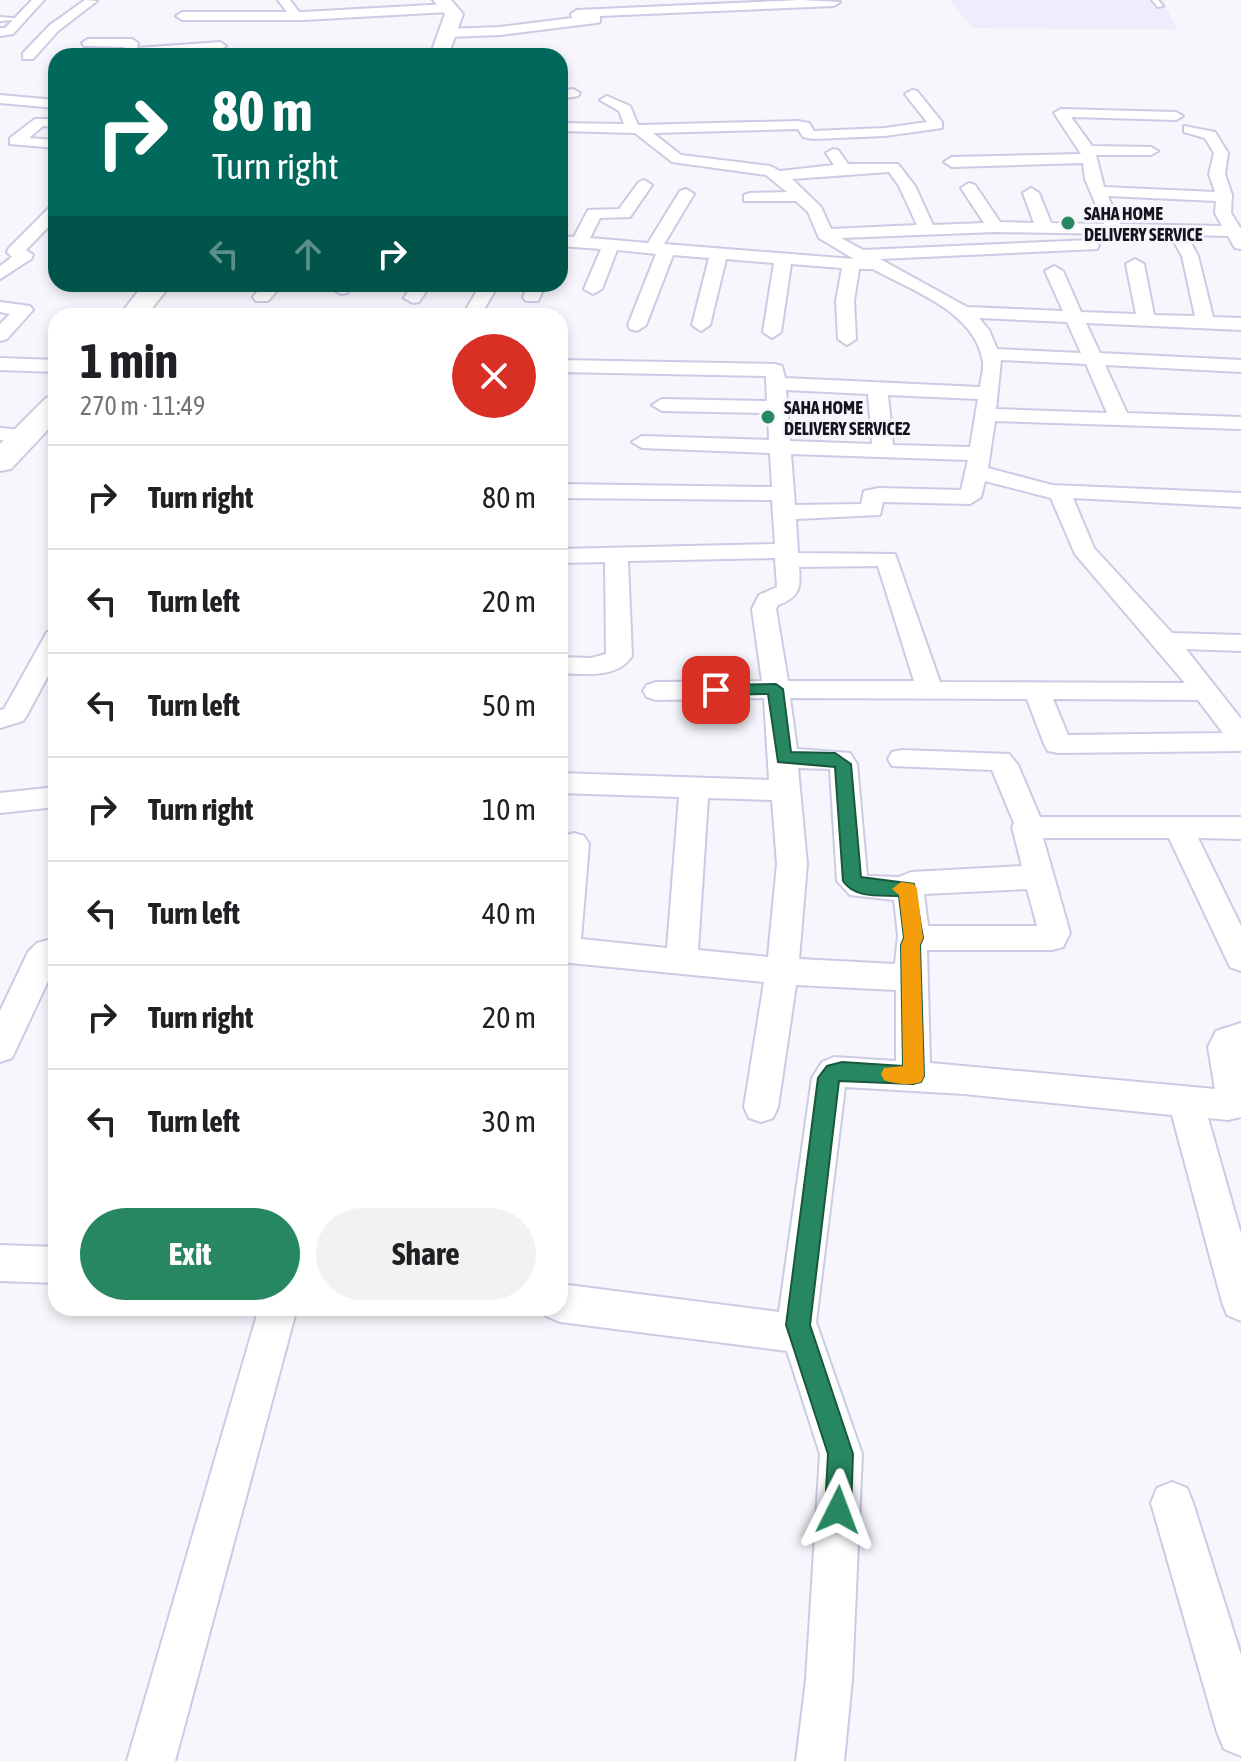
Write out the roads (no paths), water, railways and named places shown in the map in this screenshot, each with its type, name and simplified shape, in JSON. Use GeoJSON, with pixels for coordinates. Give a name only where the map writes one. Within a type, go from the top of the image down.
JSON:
{"type":"FeatureCollection","features":[{"type":"Feature","properties":{"kind":"main road"},"geometry":{"type":"LineString","coordinates":[[442,48],[454,14],[446,4]]}},
{"type":"Feature","properties":{"kind":"main road"},"geometry":{"type":"LineString","coordinates":[[138,308],[152,292]]}},
{"type":"Feature","properties":{"kind":"main road"},"geometry":{"type":"LineString","coordinates":[[0,462],[12,435],[48,410]]}},
{"type":"Feature","properties":{"kind":"street"},"geometry":{"type":"LineString","coordinates":[[0,32],[9,31],[38,0]]}},
{"type":"Feature","properties":{"kind":"street"},"geometry":{"type":"LineString","coordinates":[[70,0],[104,1]]}},
{"type":"Feature","properties":{"kind":"street"},"geometry":{"type":"LineString","coordinates":[[173,27],[182,16],[188,0]]}},
{"type":"Feature","properties":{"kind":"street"},"geometry":{"type":"LineString","coordinates":[[284,0],[298,16]]}},
{"type":"Feature","properties":{"kind":"street"},"geometry":{"type":"LineString","coordinates":[[28,56],[54,28],[91,1]]}},
{"type":"Feature","properties":{"kind":"street"},"geometry":{"type":"LineString","coordinates":[[578,20],[579,13],[616,5],[834,2]]}},
{"type":"Feature","properties":{"kind":"street"},"geometry":{"type":"LineString","coordinates":[[182,16],[298,16],[446,4]]}},
{"type":"Feature","properties":{"kind":"street"},"geometry":{"type":"LineString","coordinates":[[447,33],[500,31],[547,19],[665,15]]}},
{"type":"Feature","properties":{"kind":"street"},"geometry":{"type":"LineString","coordinates":[[246,32],[261,16]]}},
{"type":"Feature","properties":{"kind":"street"},"geometry":{"type":"LineString","coordinates":[[88,43],[132,43],[131,48]]}},
{"type":"Feature","properties":{"kind":"street"},"geometry":{"type":"LineString","coordinates":[[197,48],[220,46]]}},
{"type":"Feature","properties":{"kind":"street"},"geometry":{"type":"LineString","coordinates":[[568,127],[636,129],[708,121],[771,119],[802,125],[808,134],[820,135],[885,132],[937,125],[912,94]]}},
{"type":"Feature","properties":{"kind":"street"},"geometry":{"type":"LineString","coordinates":[[0,99],[48,103]]}},
{"type":"Feature","properties":{"kind":"street"},"geometry":{"type":"LineString","coordinates":[[568,491],[782,503],[867,511],[872,510],[872,496],[879,495],[970,497],[993,363],[980,330],[963,312],[879,266],[856,259],[825,234],[815,210],[778,176],[751,166],[677,159],[636,129],[625,109],[607,100]]}},
{"type":"Feature","properties":{"kind":"street"},"geometry":{"type":"LineString","coordinates":[[1113,227],[1090,183],[1088,154],[1061,113],[1176,116]]}},
{"type":"Feature","properties":{"kind":"street"},"geometry":{"type":"LineString","coordinates":[[48,122],[42,122],[15,141],[48,143]]}},
{"type":"Feature","properties":{"kind":"street"},"geometry":{"type":"LineString","coordinates":[[11,124],[34,127]]}},
{"type":"Feature","properties":{"kind":"street"},"geometry":{"type":"LineString","coordinates":[[1189,129],[1210,135],[1221,153],[1217,174],[1224,197],[1223,213],[1237,238]]}},
{"type":"Feature","properties":{"kind":"street"},"geometry":{"type":"LineString","coordinates":[[820,135],[844,169]]}},
{"type":"Feature","properties":{"kind":"street"},"geometry":{"type":"LineString","coordinates":[[952,162],[1151,151]]}},
{"type":"Feature","properties":{"kind":"street"},"geometry":{"type":"LineString","coordinates":[[778,176],[893,167],[907,186],[927,229]]}},
{"type":"Feature","properties":{"kind":"street"},"geometry":{"type":"LineString","coordinates":[[976,181],[995,227]]}},
{"type":"Feature","properties":{"kind":"street"},"geometry":{"type":"LineString","coordinates":[[1027,183],[1044,227]]}},
{"type":"Feature","properties":{"kind":"street"},"geometry":{"type":"LineString","coordinates":[[1090,183],[1163,194],[1224,197]]}},
{"type":"Feature","properties":{"kind":"street"},"geometry":{"type":"LineString","coordinates":[[580,243],[594,213],[624,214],[644,185]]}},
{"type":"Feature","properties":{"kind":"street"},"geometry":{"type":"LineString","coordinates":[[637,325],[660,249],[686,194]]}},
{"type":"Feature","properties":{"kind":"street"},"geometry":{"type":"LineString","coordinates":[[1163,194],[1172,229],[1190,256],[1205,322]]}},
{"type":"Feature","properties":{"kind":"street"},"geometry":{"type":"LineString","coordinates":[[750,198],[800,196]]}},
{"type":"Feature","properties":{"kind":"street"},"geometry":{"type":"LineString","coordinates":[[0,274],[25,255],[15,252],[48,218]]}},
{"type":"Feature","properties":{"kind":"street"},"geometry":{"type":"LineString","coordinates":[[825,234],[995,227],[1113,227],[1172,229],[1237,238]]}},
{"type":"Feature","properties":{"kind":"street"},"geometry":{"type":"LineString","coordinates":[[568,242],[783,258],[856,259],[1089,247],[1088,227]]}},
{"type":"Feature","properties":{"kind":"street"},"geometry":{"type":"LineString","coordinates":[[593,289],[611,245]]}},
{"type":"Feature","properties":{"kind":"street"},"geometry":{"type":"LineString","coordinates":[[701,325],[719,253]]}},
{"type":"Feature","properties":{"kind":"street"},"geometry":{"type":"LineString","coordinates":[[772,332],[783,258]]}},
{"type":"Feature","properties":{"kind":"street"},"geometry":{"type":"LineString","coordinates":[[847,339],[845,301],[856,259]]}},
{"type":"Feature","properties":{"kind":"street"},"geometry":{"type":"LineString","coordinates":[[1135,264],[1146,320]]}},
{"type":"Feature","properties":{"kind":"street"},"geometry":{"type":"LineString","coordinates":[[1054,271],[1119,418]]}},
{"type":"Feature","properties":{"kind":"street"},"geometry":{"type":"LineString","coordinates":[[0,307],[24,310],[0,335]]}},
{"type":"Feature","properties":{"kind":"street"},"geometry":{"type":"LineString","coordinates":[[963,312],[1241,324]]}},
{"type":"Feature","properties":{"kind":"street"},"geometry":{"type":"LineString","coordinates":[[991,354],[1241,366]]}},
{"type":"Feature","properties":{"kind":"street"},"geometry":{"type":"LineString","coordinates":[[0,364],[48,366]]}},
{"type":"Feature","properties":{"kind":"street"},"geometry":{"type":"LineString","coordinates":[[568,366],[772,369],[777,384],[788,591],[768,600],[764,609],[776,689],[792,864],[782,971],[761,1107]]}},
{"type":"Feature","properties":{"kind":"street"},"geometry":{"type":"LineString","coordinates":[[777,384],[988,393]]}},
{"type":"Feature","properties":{"kind":"street"},"geometry":{"type":"LineString","coordinates":[[877,388],[883,451]]}},
{"type":"Feature","properties":{"kind":"street"},"geometry":{"type":"LineString","coordinates":[[662,405],[778,407]]}},
{"type":"Feature","properties":{"kind":"street"},"geometry":{"type":"LineString","coordinates":[[985,415],[1241,423]]}},
{"type":"Feature","properties":{"kind":"street"},"geometry":{"type":"LineString","coordinates":[[642,442],[883,451],[978,463],[1056,491],[1241,500]]}},
{"type":"Feature","properties":{"kind":"street"},"geometry":{"type":"LineString","coordinates":[[1056,491],[1063,497],[1083,549],[1165,641],[1241,740]]}},
{"type":"Feature","properties":{"kind":"street"},"geometry":{"type":"LineString","coordinates":[[568,665],[607,664],[619,656],[616,555]]}},
{"type":"Feature","properties":{"kind":"street"},"geometry":{"type":"LineString","coordinates":[[568,556],[887,559],[930,690]]}},
{"type":"Feature","properties":{"kind":"street"},"geometry":{"type":"LineString","coordinates":[[1165,641],[1241,643]]}},
{"type":"Feature","properties":{"kind":"street"},"geometry":{"type":"LineString","coordinates":[[0,719],[14,715],[48,657]]}},
{"type":"Feature","properties":{"kind":"street"},"geometry":{"type":"LineString","coordinates":[[656,691],[1207,692]]}},
{"type":"Feature","properties":{"kind":"street"},"geometry":{"type":"LineString","coordinates":[[1037,691],[1058,744],[1241,740]]}},
{"type":"Feature","properties":{"kind":"street"},"geometry":{"type":"LineString","coordinates":[[902,759],[999,761],[1004,765],[1029,825]]}},
{"type":"Feature","properties":{"kind":"street"},"geometry":{"type":"LineString","coordinates":[[784,772],[840,760],[843,764],[852,881],[861,887],[908,889]]}},
{"type":"Feature","properties":{"kind":"street"},"geometry":{"type":"LineString","coordinates":[[568,783],[777,792],[784,772]]}},
{"type":"Feature","properties":{"kind":"street"},"geometry":{"type":"LineString","coordinates":[[682,960],[694,789]]}},
{"type":"Feature","properties":{"kind":"street"},"geometry":{"type":"LineString","coordinates":[[0,803],[48,798]]}},
{"type":"Feature","properties":{"kind":"street"},"geometry":{"type":"LineString","coordinates":[[1029,825],[1241,828]]}},
{"type":"Feature","properties":{"kind":"street"},"geometry":{"type":"LineString","coordinates":[[914,938],[1052,938],[1054,933],[1025,832],[1029,825]]}},
{"type":"Feature","properties":{"kind":"street"},"geometry":{"type":"LineString","coordinates":[[1179,828],[1241,958]]}},
{"type":"Feature","properties":{"kind":"street"},"geometry":{"type":"LineString","coordinates":[[568,897],[574,844]]}},
{"type":"Feature","properties":{"kind":"street"},"geometry":{"type":"LineString","coordinates":[[913,1076],[911,945],[914,938],[908,889],[911,883],[1038,877]]}},
{"type":"Feature","properties":{"kind":"street"},"geometry":{"type":"LineString","coordinates":[[568,950],[782,971],[911,978]]}},
{"type":"Feature","properties":{"kind":"street"},"geometry":{"type":"LineString","coordinates":[[0,1048],[39,961],[48,952]]}},
{"type":"Feature","properties":{"kind":"street"},"geometry":{"type":"LineString","coordinates":[[820,1761],[829,1680],[841,1454],[798,1325],[829,1078],[834,1072],[842,1071],[1234,1104],[1225,1047],[1228,1041],[1241,1037]]}},
{"type":"Feature","properties":{"kind":"street"},"geometry":{"type":"LineString","coordinates":[[1186,1101],[1241,1302]]}},
{"type":"Feature","properties":{"kind":"street"},"geometry":{"type":"LineString","coordinates":[[0,1263],[48,1265]]}},
{"type":"Feature","properties":{"kind":"street"},"geometry":{"type":"LineString","coordinates":[[568,1304],[784,1332],[792,1332],[798,1325]]}},
{"type":"Feature","properties":{"kind":"street"},"geometry":{"type":"LineString","coordinates":[[151,1761],[276,1316]]}},
{"type":"Feature","properties":{"kind":"street"},"geometry":{"type":"LineString","coordinates":[[1172,1503],[1241,1732]]}},
{"type":"Feature","properties":{"kind":"lane"},"geometry":{"type":"LineString","coordinates":[[0,19],[20,19]]}},
{"type":"Feature","properties":{"kind":"place","name":"SAHA HOME DELIVERY SERVICE"},"geometry":{"type":"Point","coordinates":[1068,223]}},
{"type":"Feature","properties":{"kind":"place","name":"SAHA HOME DELIVERY SERVICE2"},"geometry":{"type":"Point","coordinates":[768,417]}}]}
